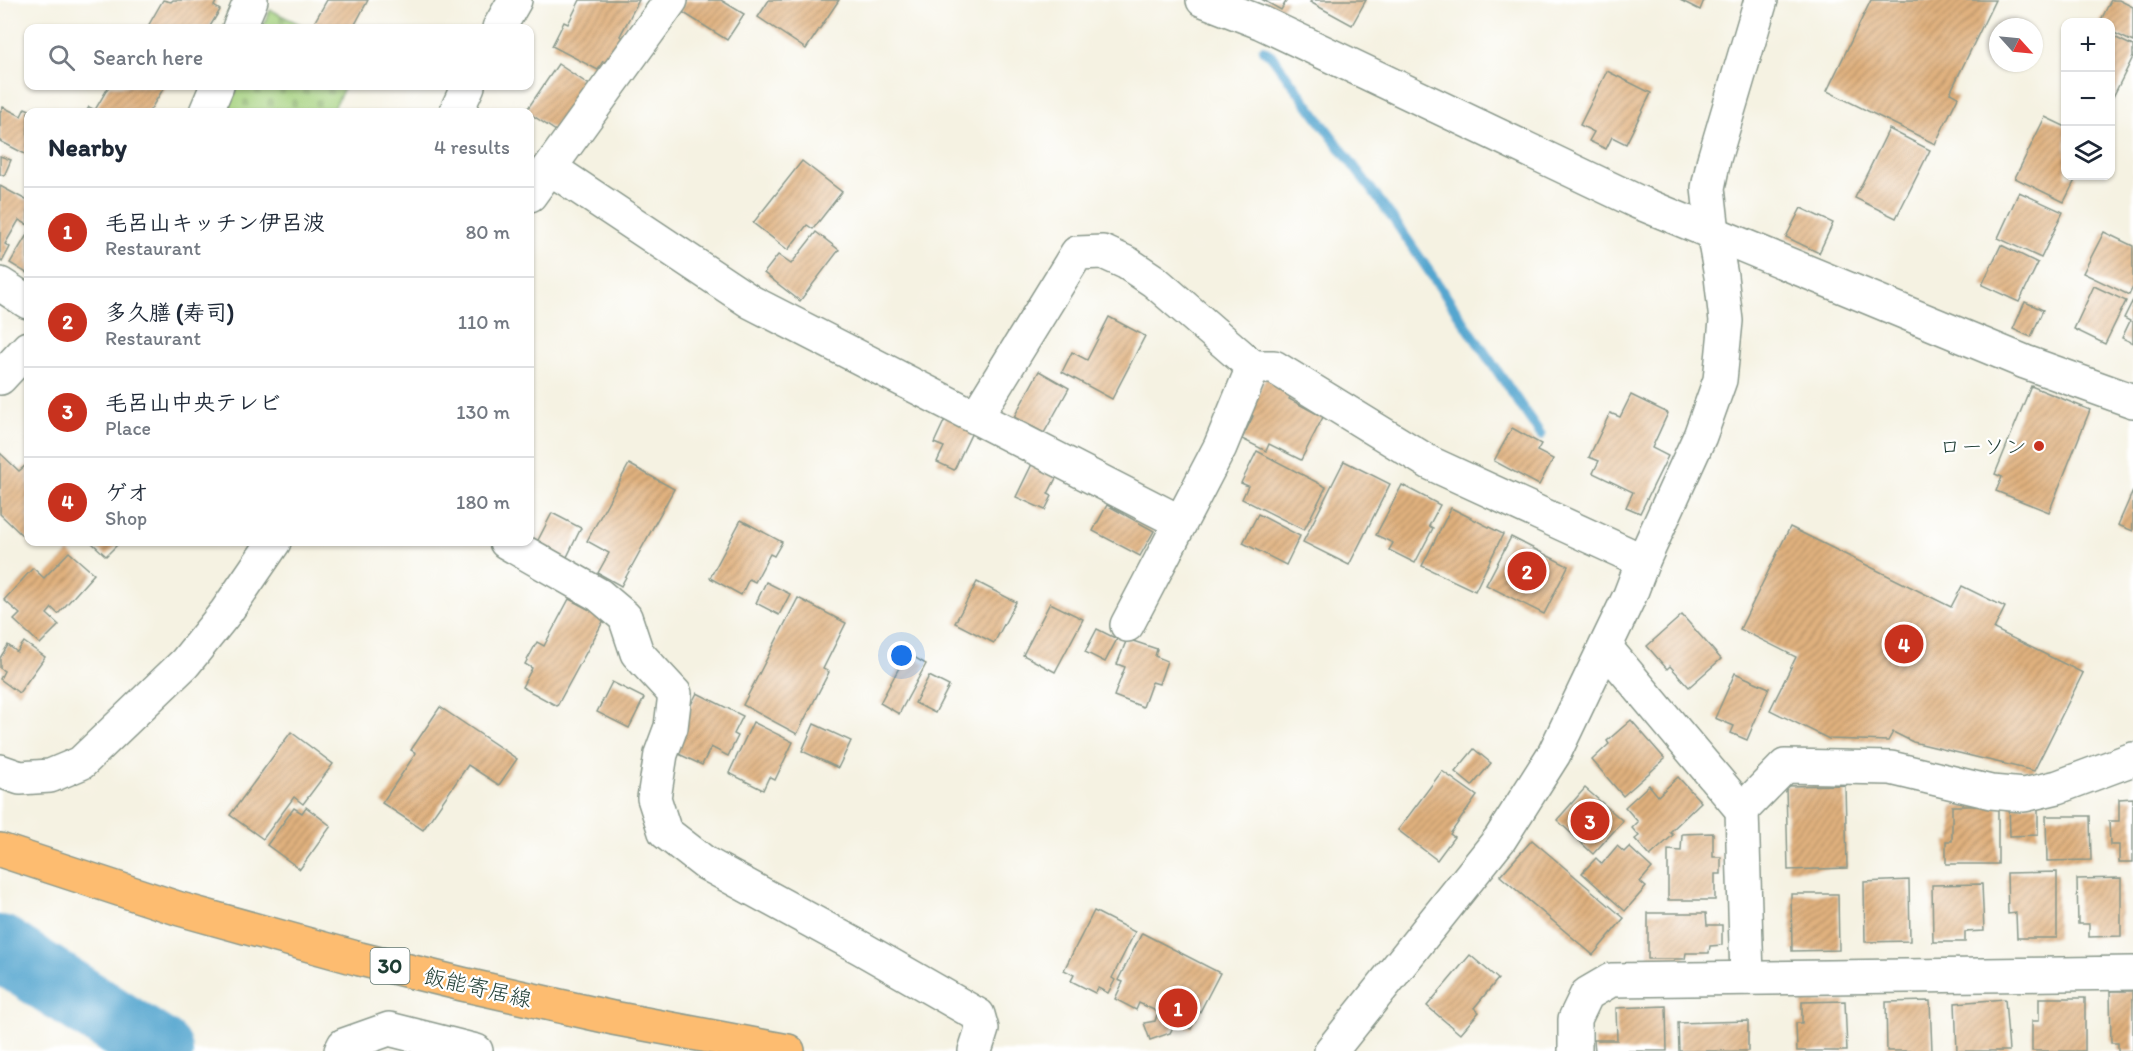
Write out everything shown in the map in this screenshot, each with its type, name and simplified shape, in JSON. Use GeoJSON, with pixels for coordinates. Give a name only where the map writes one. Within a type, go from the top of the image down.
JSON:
{"type":"FeatureCollection","features":[{"type":"Feature","properties":{"kind":"main road","name":"飯能寄居線"},"geometry":{"type":"LineString","coordinates":[[0,849],[180,909],[360,958],[482,989],[770,1050]]}},
{"type":"Feature","properties":{"kind":"street"},"geometry":{"type":"LineString","coordinates":[[242,24],[251,0]]}},
{"type":"Feature","properties":{"kind":"street"},"geometry":{"type":"LineString","coordinates":[[501,24],[515,0]]}},
{"type":"Feature","properties":{"kind":"street"},"geometry":{"type":"LineString","coordinates":[[534,190],[671,0]]}},
{"type":"Feature","properties":{"kind":"street"},"geometry":{"type":"LineString","coordinates":[[1203,0],[1262,23],[1638,202],[2015,357],[2133,401]]}},
{"type":"Feature","properties":{"kind":"street"},"geometry":{"type":"LineString","coordinates":[[1331,1051],[1500,839],[1554,754],[1606,648],[1700,436],[1720,380],[1726,321],[1708,188],[1714,159],[1761,0]]}},
{"type":"Feature","properties":{"kind":"street"},"geometry":{"type":"LineString","coordinates":[[208,108],[215,90]]}},
{"type":"Feature","properties":{"kind":"street"},"geometry":{"type":"LineString","coordinates":[[458,108],[466,90]]}},
{"type":"Feature","properties":{"kind":"street"},"geometry":{"type":"LineString","coordinates":[[550,168],[751,302],[1180,522]]}},
{"type":"Feature","properties":{"kind":"street"},"geometry":{"type":"LineString","coordinates":[[975,417],[1077,253],[1102,252],[1127,263],[1154,281],[1253,367],[1274,367],[1430,463],[1643,561]]}},
{"type":"Feature","properties":{"kind":"street"},"geometry":{"type":"LineString","coordinates":[[0,284],[24,299]]}},
{"type":"Feature","properties":{"kind":"street"},"geometry":{"type":"LineString","coordinates":[[0,378],[24,352]]}},
{"type":"Feature","properties":{"kind":"street"},"geometry":{"type":"LineString","coordinates":[[1127,625],[1220,447],[1253,367]]}},
{"type":"Feature","properties":{"kind":"street"},"geometry":{"type":"LineString","coordinates":[[0,771],[20,778],[50,776],[81,762],[185,663],[226,612],[271,546]]}},
{"type":"Feature","properties":{"kind":"street"},"geometry":{"type":"LineString","coordinates":[[513,546],[599,595],[625,617],[637,653],[675,694],[671,727],[661,754],[654,798],[665,832],[705,863],[978,1015],[982,1029],[975,1051]]}},
{"type":"Feature","properties":{"kind":"street"},"geometry":{"type":"LineString","coordinates":[[1606,648],[1742,810],[1747,978]]}},
{"type":"Feature","properties":{"kind":"street"},"geometry":{"type":"LineString","coordinates":[[1742,810],[1785,766],[1891,768],[1991,792],[2024,795],[2058,787],[2133,759]]}},
{"type":"Feature","properties":{"kind":"street"},"geometry":{"type":"LineString","coordinates":[[1575,1051],[1575,1019],[1587,994],[1611,980],[2133,973]]}},
{"type":"Feature","properties":{"kind":"street"},"geometry":{"type":"LineString","coordinates":[[341,1051],[344,1045],[389,1029],[476,1051]]}},
{"type":"Feature","properties":{"kind":"green space"},"geometry":{"type":"Polygon","coordinates":[[[270,10],[300,24],[264,24],[270,10]]]}},
{"type":"Feature","properties":{"kind":"green space"},"geometry":{"type":"Polygon","coordinates":[[[235,90],[343,90],[334,108],[227,108],[235,90]]]}},
{"type":"Feature","properties":{"kind":"building"},"geometry":{"type":"Polygon","coordinates":[[[163,0],[171,2],[173,0],[217,0],[214,6],[220,10],[211,24],[149,24],[163,0]]]}},
{"type":"Feature","properties":{"kind":"building"},"geometry":{"type":"Polygon","coordinates":[[[327,0],[368,0],[355,24],[314,23],[327,0]]]}},
{"type":"Feature","properties":{"kind":"building"},"geometry":{"type":"Polygon","coordinates":[[[580,0],[639,0],[620,36],[624,38],[610,65],[603,61],[598,70],[552,46],[564,22],[568,24],[580,0]]]}},
{"type":"Feature","properties":{"kind":"building"},"geometry":{"type":"Polygon","coordinates":[[[685,0],[721,0],[744,14],[727,40],[679,10],[685,0]]]}},
{"type":"Feature","properties":{"kind":"building"},"geometry":{"type":"Polygon","coordinates":[[[769,0],[839,0],[806,49],[758,17],[769,0]]]}},
{"type":"Feature","properties":{"kind":"building"},"geometry":{"type":"Polygon","coordinates":[[[1263,0],[1287,0],[1281,10],[1263,0]]]}},
{"type":"Feature","properties":{"kind":"building"},"geometry":{"type":"Polygon","coordinates":[[[1312,0],[1366,0],[1352,25],[1310,2],[1312,0]]]}},
{"type":"Feature","properties":{"kind":"building"},"geometry":{"type":"Polygon","coordinates":[[[1680,0],[1704,0],[1700,10],[1680,0]]]}},
{"type":"Feature","properties":{"kind":"building"},"geometry":{"type":"Polygon","coordinates":[[[1871,0],[1995,0],[1950,93],[1958,97],[1935,144],[1827,91],[1871,0]]]}},
{"type":"Feature","properties":{"kind":"building"},"geometry":{"type":"Polygon","coordinates":[[[2111,0],[2119,0],[2133,7],[2133,42],[2115,33],[2115,18],[2102,18],[2111,0]]]}},
{"type":"Feature","properties":{"kind":"building"},"geometry":{"type":"Polygon","coordinates":[[[2115,37],[2133,46],[2133,57],[2115,93],[2115,37]]]}},
{"type":"Feature","properties":{"kind":"building"},"geometry":{"type":"Polygon","coordinates":[[[558,64],[591,86],[559,133],[534,116],[534,108],[528,108],[558,64]]]}},
{"type":"Feature","properties":{"kind":"building"},"geometry":{"type":"Polygon","coordinates":[[[1607,71],[1651,93],[1626,144],[1612,137],[1606,149],[1589,141],[1594,132],[1580,125],[1607,71]]]}},
{"type":"Feature","properties":{"kind":"building"},"geometry":{"type":"Polygon","coordinates":[[[107,90],[163,90],[151,108],[96,108],[107,90]]]}},
{"type":"Feature","properties":{"kind":"building"},"geometry":{"type":"Polygon","coordinates":[[[3,107],[21,116],[24,110],[24,153],[0,141],[0,112],[3,107]]]}},
{"type":"Feature","properties":{"kind":"building"},"geometry":{"type":"Polygon","coordinates":[[[2045,117],[2061,125],[2061,180],[2075,180],[2064,202],[2015,178],[2045,117]]]}},
{"type":"Feature","properties":{"kind":"building"},"geometry":{"type":"Polygon","coordinates":[[[1889,129],[1930,150],[1896,218],[1855,198],[1889,129]]]}},
{"type":"Feature","properties":{"kind":"building"},"geometry":{"type":"Polygon","coordinates":[[[0,156],[11,160],[4,176],[0,174],[0,156]]]}},
{"type":"Feature","properties":{"kind":"building"},"geometry":{"type":"Polygon","coordinates":[[[802,161],[842,192],[813,229],[807,225],[788,250],[753,223],[802,161]]]}},
{"type":"Feature","properties":{"kind":"building"},"geometry":{"type":"Polygon","coordinates":[[[0,186],[24,199],[24,223],[19,220],[5,244],[10,247],[2,262],[0,260],[0,186]]]}},
{"type":"Feature","properties":{"kind":"building"},"geometry":{"type":"Polygon","coordinates":[[[2019,192],[2063,212],[2041,258],[1998,238],[2019,192]]]}},
{"type":"Feature","properties":{"kind":"building"},"geometry":{"type":"Polygon","coordinates":[[[1801,208],[1833,223],[1819,253],[1786,237],[1801,208]]]}},
{"type":"Feature","properties":{"kind":"building"},"geometry":{"type":"Polygon","coordinates":[[[816,232],[839,250],[800,301],[764,273],[778,255],[791,264],[816,232]]]}},
{"type":"Feature","properties":{"kind":"building"},"geometry":{"type":"Polygon","coordinates":[[[2104,232],[2133,246],[2133,287],[2129,295],[2083,273],[2104,232]]]}},
{"type":"Feature","properties":{"kind":"building"},"geometry":{"type":"Polygon","coordinates":[[[24,240],[24,272],[10,263],[24,240]]]}},
{"type":"Feature","properties":{"kind":"building"},"geometry":{"type":"Polygon","coordinates":[[[2001,245],[2038,263],[2019,302],[1982,285],[2001,245]]]}},
{"type":"Feature","properties":{"kind":"building"},"geometry":{"type":"Polygon","coordinates":[[[2094,286],[2126,301],[2105,344],[2074,329],[2094,286]]]}},
{"type":"Feature","properties":{"kind":"building"},"geometry":{"type":"Polygon","coordinates":[[[2133,300],[2133,343],[2122,338],[2130,321],[2124,318],[2133,300]]]}},
{"type":"Feature","properties":{"kind":"building"},"geometry":{"type":"Polygon","coordinates":[[[2025,302],[2043,310],[2031,337],[2013,329],[2025,302]]]}},
{"type":"Feature","properties":{"kind":"building"},"geometry":{"type":"Polygon","coordinates":[[[1109,317],[1145,336],[1112,399],[1062,372],[1072,352],[1087,360],[1109,317]]]}},
{"type":"Feature","properties":{"kind":"building"},"geometry":{"type":"Polygon","coordinates":[[[1039,371],[1069,388],[1044,433],[1014,417],[1039,371]]]}},
{"type":"Feature","properties":{"kind":"building"},"geometry":{"type":"Polygon","coordinates":[[[1266,377],[1293,391],[1289,399],[1323,417],[1301,460],[1269,444],[1266,451],[1242,439],[1253,416],[1248,413],[1266,377]]]}},
{"type":"Feature","properties":{"kind":"building"},"geometry":{"type":"Polygon","coordinates":[[[2031,386],[2090,410],[2049,512],[1996,491],[2002,477],[1995,474],[2031,386]]]}},
{"type":"Feature","properties":{"kind":"building"},"geometry":{"type":"Polygon","coordinates":[[[1631,395],[1668,413],[1652,448],[1668,456],[1640,513],[1626,507],[1633,492],[1593,473],[1599,461],[1589,457],[1610,413],[1620,417],[1631,395]]]}},
{"type":"Feature","properties":{"kind":"building"},"geometry":{"type":"Polygon","coordinates":[[[947,415],[974,428],[954,470],[937,462],[944,447],[934,443],[947,415]]]}},
{"type":"Feature","properties":{"kind":"building"},"geometry":{"type":"Polygon","coordinates":[[[1512,428],[1541,444],[1537,451],[1553,459],[1539,485],[1494,461],[1512,428]]]}},
{"type":"Feature","properties":{"kind":"building"},"geometry":{"type":"Polygon","coordinates":[[[1257,451],[1326,487],[1304,530],[1242,499],[1248,486],[1241,483],[1257,451]]]}},
{"type":"Feature","properties":{"kind":"building"},"geometry":{"type":"Polygon","coordinates":[[[0,453],[19,471],[24,467],[24,537],[0,514],[0,453]]]}},
{"type":"Feature","properties":{"kind":"building"},"geometry":{"type":"Polygon","coordinates":[[[1034,460],[1059,472],[1048,494],[1052,496],[1045,510],[1016,497],[1034,460]]]}},
{"type":"Feature","properties":{"kind":"building"},"geometry":{"type":"Polygon","coordinates":[[[1344,461],[1390,484],[1349,565],[1303,542],[1344,461]]]}},
{"type":"Feature","properties":{"kind":"building"},"geometry":{"type":"Polygon","coordinates":[[[629,464],[674,489],[621,586],[598,573],[609,553],[587,541],[629,464]]]}},
{"type":"Feature","properties":{"kind":"building"},"geometry":{"type":"Polygon","coordinates":[[[1402,485],[1440,505],[1429,526],[1433,528],[1415,563],[1389,550],[1393,543],[1376,535],[1402,485]]]}},
{"type":"Feature","properties":{"kind":"building"},"geometry":{"type":"Polygon","coordinates":[[[2133,491],[2133,531],[2118,525],[2133,491]]]}},
{"type":"Feature","properties":{"kind":"building"},"geometry":{"type":"Polygon","coordinates":[[[1107,505],[1154,531],[1140,556],[1093,531],[1107,505]]]}},
{"type":"Feature","properties":{"kind":"building"},"geometry":{"type":"Polygon","coordinates":[[[1451,508],[1503,534],[1475,591],[1422,566],[1451,508]]]}},
{"type":"Feature","properties":{"kind":"building"},"geometry":{"type":"Polygon","coordinates":[[[552,513],[581,528],[565,561],[535,546],[552,513]]]}},
{"type":"Feature","properties":{"kind":"building"},"geometry":{"type":"Polygon","coordinates":[[[1258,514],[1300,536],[1286,565],[1243,543],[1258,514]]]}},
{"type":"Feature","properties":{"kind":"building"},"geometry":{"type":"Polygon","coordinates":[[[741,520],[782,542],[774,556],[770,554],[755,582],[749,579],[741,595],[710,578],[741,520]]]}},
{"type":"Feature","properties":{"kind":"building"},"geometry":{"type":"Polygon","coordinates":[[[1790,527],[1951,607],[1962,586],[2005,607],[1994,629],[2083,673],[2034,771],[1913,742],[1893,732],[1888,741],[1829,739],[1770,710],[1796,657],[1740,629],[1790,527]]]}},
{"type":"Feature","properties":{"kind":"building"},"geometry":{"type":"Polygon","coordinates":[[[1511,537],[1568,566],[1544,614],[1486,585],[1511,537]]]}},
{"type":"Feature","properties":{"kind":"building"},"geometry":{"type":"Polygon","coordinates":[[[95,546],[116,546],[106,556],[95,546]]]}},
{"type":"Feature","properties":{"kind":"building"},"geometry":{"type":"Polygon","coordinates":[[[69,552],[94,574],[58,614],[52,608],[47,614],[59,625],[40,644],[14,620],[20,614],[4,600],[33,568],[44,578],[69,552]]]}},
{"type":"Feature","properties":{"kind":"building"},"geometry":{"type":"Polygon","coordinates":[[[766,582],[790,594],[779,615],[756,603],[766,582]]]}},
{"type":"Feature","properties":{"kind":"building"},"geometry":{"type":"Polygon","coordinates":[[[977,582],[1016,602],[994,643],[955,623],[977,582]]]}},
{"type":"Feature","properties":{"kind":"building"},"geometry":{"type":"Polygon","coordinates":[[[798,598],[846,623],[823,669],[829,672],[797,734],[743,705],[798,598]]]}},
{"type":"Feature","properties":{"kind":"building"},"geometry":{"type":"Polygon","coordinates":[[[569,599],[605,618],[557,706],[522,687],[532,668],[525,664],[537,642],[544,646],[569,599]]]}},
{"type":"Feature","properties":{"kind":"building"},"geometry":{"type":"Polygon","coordinates":[[[1050,603],[1083,619],[1055,672],[1023,655],[1050,603]]]}},
{"type":"Feature","properties":{"kind":"building"},"geometry":{"type":"Polygon","coordinates":[[[1682,615],[1721,659],[1689,687],[1670,666],[1667,669],[1647,646],[1682,615]]]}},
{"type":"Feature","properties":{"kind":"building"},"geometry":{"type":"Polygon","coordinates":[[[1097,629],[1117,639],[1105,662],[1085,652],[1097,629]]]}},
{"type":"Feature","properties":{"kind":"building"},"geometry":{"type":"Polygon","coordinates":[[[1127,639],[1157,649],[1155,656],[1167,661],[1159,684],[1152,682],[1143,707],[1114,696],[1125,667],[1117,664],[1127,639]]]}},
{"type":"Feature","properties":{"kind":"building"},"geometry":{"type":"Polygon","coordinates":[[[24,642],[45,657],[19,693],[0,679],[4,671],[0,668],[0,658],[8,645],[17,652],[24,642]]]}},
{"type":"Feature","properties":{"kind":"building"},"geometry":{"type":"Polygon","coordinates":[[[907,653],[926,664],[899,714],[880,703],[907,653]]]}},
{"type":"Feature","properties":{"kind":"building"},"geometry":{"type":"Polygon","coordinates":[[[1735,673],[1769,688],[1747,740],[1731,733],[1734,726],[1715,718],[1735,673]]]}},
{"type":"Feature","properties":{"kind":"building"},"geometry":{"type":"Polygon","coordinates":[[[929,676],[949,686],[935,713],[915,703],[929,676]]]}},
{"type":"Feature","properties":{"kind":"building"},"geometry":{"type":"Polygon","coordinates":[[[612,682],[644,698],[629,728],[597,712],[612,682]]]}},
{"type":"Feature","properties":{"kind":"building"},"geometry":{"type":"Polygon","coordinates":[[[697,693],[743,716],[734,734],[738,736],[728,756],[711,747],[702,765],[668,749],[697,693]]]}},
{"type":"Feature","properties":{"kind":"building"},"geometry":{"type":"Polygon","coordinates":[[[440,707],[517,759],[499,785],[468,765],[423,830],[382,803],[416,753],[411,750],[440,707]]]}},
{"type":"Feature","properties":{"kind":"building"},"geometry":{"type":"Polygon","coordinates":[[[1631,720],[1665,759],[1623,796],[1592,760],[1609,744],[1607,741],[1631,720]]]}},
{"type":"Feature","properties":{"kind":"building"},"geometry":{"type":"Polygon","coordinates":[[[753,722],[793,742],[775,780],[769,777],[763,790],[729,773],[753,722]]]}},
{"type":"Feature","properties":{"kind":"building"},"geometry":{"type":"Polygon","coordinates":[[[814,724],[851,741],[838,768],[802,751],[814,724]]]}},
{"type":"Feature","properties":{"kind":"building"},"geometry":{"type":"Polygon","coordinates":[[[291,732],[333,764],[303,804],[294,797],[263,839],[230,815],[291,732]]]}},
{"type":"Feature","properties":{"kind":"building"},"geometry":{"type":"Polygon","coordinates":[[[1474,749],[1491,763],[1472,786],[1455,772],[1474,749]]]}},
{"type":"Feature","properties":{"kind":"building"},"geometry":{"type":"Polygon","coordinates":[[[1442,771],[1477,796],[1450,834],[1454,837],[1437,860],[1398,830],[1442,771]]]}},
{"type":"Feature","properties":{"kind":"building"},"geometry":{"type":"Polygon","coordinates":[[[1678,777],[1701,802],[1670,832],[1673,835],[1650,856],[1635,839],[1639,836],[1632,828],[1638,822],[1625,807],[1649,785],[1658,796],[1678,777]]]}},
{"type":"Feature","properties":{"kind":"building"},"geometry":{"type":"Polygon","coordinates":[[[1845,785],[1847,868],[1788,870],[1786,786],[1845,785]]]}},
{"type":"Feature","properties":{"kind":"building"},"geometry":{"type":"Polygon","coordinates":[[[1585,788],[1623,821],[1593,854],[1557,820],[1585,788]]]}},
{"type":"Feature","properties":{"kind":"building"},"geometry":{"type":"Polygon","coordinates":[[[2133,798],[2133,862],[2119,862],[2119,845],[2110,845],[2109,821],[2119,821],[2119,799],[2133,798]]]}},
{"type":"Feature","properties":{"kind":"building"},"geometry":{"type":"Polygon","coordinates":[[[2009,805],[2038,805],[2038,835],[2010,836],[2009,805]]]}},
{"type":"Feature","properties":{"kind":"building"},"geometry":{"type":"Polygon","coordinates":[[[1952,806],[1998,806],[1998,864],[1946,864],[1946,841],[1952,841],[1952,806]]]}},
{"type":"Feature","properties":{"kind":"building"},"geometry":{"type":"Polygon","coordinates":[[[306,807],[331,826],[300,869],[267,845],[294,808],[302,813],[306,807]]]}},
{"type":"Feature","properties":{"kind":"building"},"geometry":{"type":"Polygon","coordinates":[[[2046,816],[2090,816],[2091,860],[2047,861],[2046,816]]]}},
{"type":"Feature","properties":{"kind":"building"},"geometry":{"type":"Polygon","coordinates":[[[1713,833],[1713,857],[1721,857],[1721,874],[1715,874],[1715,900],[1668,900],[1668,850],[1681,851],[1682,834],[1713,833]]]}},
{"type":"Feature","properties":{"kind":"building"},"geometry":{"type":"Polygon","coordinates":[[[1532,840],[1624,918],[1593,955],[1500,876],[1532,840]]]}},
{"type":"Feature","properties":{"kind":"building"},"geometry":{"type":"Polygon","coordinates":[[[1617,846],[1624,852],[1629,847],[1652,868],[1640,882],[1646,887],[1625,911],[1582,873],[1596,858],[1602,864],[1617,846]]]}},
{"type":"Feature","properties":{"kind":"building"},"geometry":{"type":"Polygon","coordinates":[[[2057,872],[2057,938],[2017,938],[2016,913],[2008,914],[2007,873],[2057,872]]]}},
{"type":"Feature","properties":{"kind":"building"},"geometry":{"type":"Polygon","coordinates":[[[2121,878],[2121,936],[2089,937],[2089,924],[2078,924],[2077,879],[2121,878]]]}},
{"type":"Feature","properties":{"kind":"building"},"geometry":{"type":"Polygon","coordinates":[[[1909,880],[1910,941],[1865,942],[1864,882],[1909,880]]]}},
{"type":"Feature","properties":{"kind":"building"},"geometry":{"type":"Polygon","coordinates":[[[1982,884],[1984,931],[1965,932],[1965,942],[1933,942],[1932,885],[1982,884]]]}},
{"type":"Feature","properties":{"kind":"building"},"geometry":{"type":"Polygon","coordinates":[[[1791,894],[1838,894],[1839,950],[1792,951],[1791,894]]]}},
{"type":"Feature","properties":{"kind":"building"},"geometry":{"type":"Polygon","coordinates":[[[1094,911],[1135,932],[1112,978],[1115,980],[1108,993],[1098,988],[1095,993],[1071,981],[1074,975],[1064,970],[1094,911]]]}},
{"type":"Feature","properties":{"kind":"building"},"geometry":{"type":"Polygon","coordinates":[[[1648,913],[1706,913],[1707,925],[1722,925],[1722,945],[1710,946],[1709,953],[1686,953],[1685,959],[1648,959],[1648,913]]]}},
{"type":"Feature","properties":{"kind":"building"},"geometry":{"type":"Polygon","coordinates":[[[1142,933],[1220,973],[1191,1029],[1176,1022],[1170,1033],[1150,1040],[1144,1023],[1155,1021],[1158,1012],[1139,1003],[1136,1010],[1115,999],[1123,982],[1118,980],[1142,933]]]}},
{"type":"Feature","properties":{"kind":"building"},"geometry":{"type":"Polygon","coordinates":[[[1470,955],[1498,979],[1474,1008],[1479,1012],[1460,1034],[1427,1006],[1470,955]]]}},
{"type":"Feature","properties":{"kind":"building"},"geometry":{"type":"Polygon","coordinates":[[[2110,991],[2133,991],[2133,1051],[2118,1051],[2118,1043],[2111,1043],[2110,991]]]}},
{"type":"Feature","properties":{"kind":"building"},"geometry":{"type":"Polygon","coordinates":[[[2039,998],[2085,998],[2085,1051],[2032,1051],[2032,1021],[2039,1021],[2039,998]]]}},
{"type":"Feature","properties":{"kind":"building"},"geometry":{"type":"Polygon","coordinates":[[[2005,999],[2009,1051],[1957,1051],[1955,1003],[2005,999]]]}},
{"type":"Feature","properties":{"kind":"building"},"geometry":{"type":"Polygon","coordinates":[[[1845,1001],[1847,1051],[1797,1051],[1796,1023],[1802,1023],[1802,1002],[1845,1001]]]}},
{"type":"Feature","properties":{"kind":"building"},"geometry":{"type":"Polygon","coordinates":[[[1930,1001],[1932,1051],[1887,1051],[1886,1002],[1930,1001]]]}},
{"type":"Feature","properties":{"kind":"building"},"geometry":{"type":"Polygon","coordinates":[[[1666,1006],[1667,1051],[1595,1051],[1594,1040],[1617,1040],[1616,1008],[1666,1006]]]}},
{"type":"Feature","properties":{"kind":"building"},"geometry":{"type":"Polygon","coordinates":[[[1748,1021],[1748,1051],[1679,1051],[1678,1023],[1748,1021]]]}},
{"type":"Feature","properties":{"kind":"waterway"},"geometry":{"type":"LineString","coordinates":[[1263,50],[1271,55],[1394,220],[1541,435]]}},
{"type":"Feature","properties":{"kind":"waterway"},"geometry":{"type":"LineString","coordinates":[[0,948],[160,1051]]}},
{"type":"Feature","properties":{"kind":"place","name":"ローソン"},"geometry":{"type":"Point","coordinates":[2039,446]}},
{"type":"Feature","properties":{"kind":"place","name":"多久膳 (寿司)"},"geometry":{"type":"Point","coordinates":[1527,571]}},
{"type":"Feature","properties":{"kind":"place","name":"ゲオ"},"geometry":{"type":"Point","coordinates":[1904,644]}},
{"type":"Feature","properties":{"kind":"place","name":"毛呂山中央テレビ"},"geometry":{"type":"Point","coordinates":[1590,821]}},
{"type":"Feature","properties":{"kind":"place","name":"毛呂山キッチン伊呂波"},"geometry":{"type":"Point","coordinates":[1178,1008]}}]}
